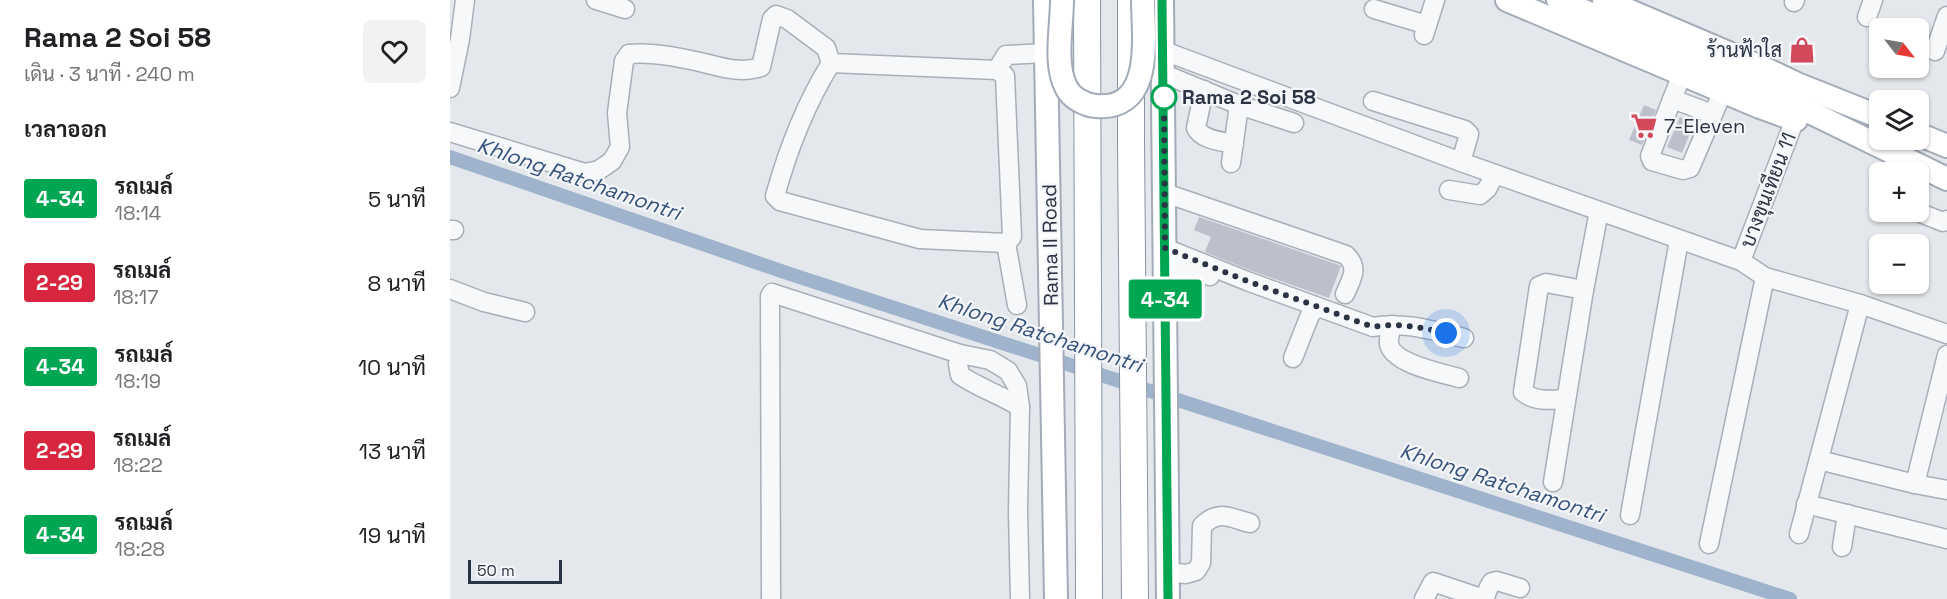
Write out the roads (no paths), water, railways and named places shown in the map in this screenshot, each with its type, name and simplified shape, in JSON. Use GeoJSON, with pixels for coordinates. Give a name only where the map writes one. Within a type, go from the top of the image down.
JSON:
{"type":"FeatureCollection","features":[{"type":"Feature","properties":{"kind":"highway","name":"Rama II Road"},"geometry":{"type":"LineString","coordinates":[[1087,0],[1089,598]]}},
{"type":"Feature","properties":{"kind":"highway"},"geometry":{"type":"LineString","coordinates":[[1131,0],[1135,599]]}},
{"type":"Feature","properties":{"kind":"main road","name":"Rama II Road"},"geometry":{"type":"LineString","coordinates":[[1045,0],[1056,599]]}},
{"type":"Feature","properties":{"kind":"main road"},"geometry":{"type":"LineString","coordinates":[[1062,0],[1061,70],[1066,88],[1083,102],[1096,106],[1121,102],[1140,81],[1144,46],[1143,0]]}},
{"type":"Feature","properties":{"kind":"main road"},"geometry":{"type":"LineString","coordinates":[[1162,0],[1168,599]]}},
{"type":"Feature","properties":{"kind":"main road"},"geometry":{"type":"LineString","coordinates":[[1507,0],[1724,91],[1795,119],[1869,143]]}},
{"type":"Feature","properties":{"kind":"main road"},"geometry":{"type":"LineString","coordinates":[[1558,0],[1732,74],[1869,142]]}},
{"type":"Feature","properties":{"kind":"main road"},"geometry":{"type":"LineString","coordinates":[[1604,0],[1797,84],[1869,112]]}},
{"type":"Feature","properties":{"kind":"main road"},"geometry":{"type":"LineString","coordinates":[[1638,0],[1797,71],[1841,101]]}},
{"type":"Feature","properties":{"kind":"main road"},"geometry":{"type":"LineString","coordinates":[[1929,139],[1947,146]]}},
{"type":"Feature","properties":{"kind":"main road"},"geometry":{"type":"LineString","coordinates":[[1886,150],[1947,179]]}},
{"type":"Feature","properties":{"kind":"street"},"geometry":{"type":"LineString","coordinates":[[450,88],[465,0]]}},
{"type":"Feature","properties":{"kind":"street"},"geometry":{"type":"LineString","coordinates":[[596,0],[626,9]]}},
{"type":"Feature","properties":{"kind":"street"},"geometry":{"type":"LineString","coordinates":[[1374,9],[1425,31],[1435,0]]}},
{"type":"Feature","properties":{"kind":"street"},"geometry":{"type":"LineString","coordinates":[[450,132],[585,172],[599,170],[612,160],[620,147],[616,112],[624,61],[629,54],[644,53],[737,71],[754,69],[761,67],[772,19],[776,15],[787,19],[826,48],[831,63],[804,112],[785,160],[775,196],[780,201],[920,239],[1006,243],[1012,237],[1005,76],[997,70],[831,63]]}},
{"type":"Feature","properties":{"kind":"street"},"geometry":{"type":"LineString","coordinates":[[1935,51],[1947,16]]}},
{"type":"Feature","properties":{"kind":"street"},"geometry":{"type":"LineString","coordinates":[[1164,51],[1461,162],[1741,261],[1765,277],[1860,304],[1947,334]]}},
{"type":"Feature","properties":{"kind":"street"},"geometry":{"type":"LineString","coordinates":[[997,70],[1006,55],[1047,53]]}},
{"type":"Feature","properties":{"kind":"street"},"geometry":{"type":"LineString","coordinates":[[1164,74],[1239,105],[1294,123]]}},
{"type":"Feature","properties":{"kind":"street"},"geometry":{"type":"LineString","coordinates":[[1682,74],[1650,156],[1652,161],[1683,170],[1690,168],[1724,91]]}},
{"type":"Feature","properties":{"kind":"street"},"geometry":{"type":"LineString","coordinates":[[1204,90],[1196,128],[1198,132],[1201,135],[1234,144]]}},
{"type":"Feature","properties":{"kind":"street"},"geometry":{"type":"LineString","coordinates":[[1672,99],[1713,114]]}},
{"type":"Feature","properties":{"kind":"street"},"geometry":{"type":"LineString","coordinates":[[1373,101],[1465,130],[1469,134],[1461,162]]}},
{"type":"Feature","properties":{"kind":"street"},"geometry":{"type":"LineString","coordinates":[[1231,163],[1239,105]]}},
{"type":"Feature","properties":{"kind":"street","name":"บางขุนเทียน 11"},"geometry":{"type":"LineString","coordinates":[[1741,261],[1795,119]]}},
{"type":"Feature","properties":{"kind":"street"},"geometry":{"type":"LineString","coordinates":[[1449,190],[1480,195],[1487,189],[1495,174]]}},
{"type":"Feature","properties":{"kind":"street"},"geometry":{"type":"LineString","coordinates":[[1165,194],[1346,255],[1352,261],[1354,269],[1344,294]]}},
{"type":"Feature","properties":{"kind":"street"},"geometry":{"type":"LineString","coordinates":[[1553,482],[1599,211]]}},
{"type":"Feature","properties":{"kind":"street"},"geometry":{"type":"LineString","coordinates":[[1929,216],[1943,222],[1947,220]]}},
{"type":"Feature","properties":{"kind":"street"},"geometry":{"type":"LineString","coordinates":[[1630,515],[1679,240]]}},
{"type":"Feature","properties":{"kind":"street"},"geometry":{"type":"LineString","coordinates":[[1006,243],[1017,305]]}},
{"type":"Feature","properties":{"kind":"street"},"geometry":{"type":"LineString","coordinates":[[1165,248],[1313,311]]}},
{"type":"Feature","properties":{"kind":"street"},"geometry":{"type":"LineString","coordinates":[[1164,272],[1186,270],[1199,272],[1313,311],[1373,327],[1409,326],[1464,338]]}},
{"type":"Feature","properties":{"kind":"street"},"geometry":{"type":"LineString","coordinates":[[1709,544],[1765,277]]}},
{"type":"Feature","properties":{"kind":"street"},"geometry":{"type":"LineString","coordinates":[[1566,399],[1543,400],[1523,392],[1539,286],[1546,283],[1584,290]]}},
{"type":"Feature","properties":{"kind":"street"},"geometry":{"type":"LineString","coordinates":[[450,289],[484,302],[525,312]]}},
{"type":"Feature","properties":{"kind":"street"},"geometry":{"type":"LineString","coordinates":[[771,599],[770,296],[772,293],[960,354],[990,360],[1008,371],[1017,386],[1020,407],[1018,511],[1020,599]]}},
{"type":"Feature","properties":{"kind":"street"},"geometry":{"type":"LineString","coordinates":[[1799,534],[1860,304]]}},
{"type":"Feature","properties":{"kind":"street"},"geometry":{"type":"LineString","coordinates":[[1293,358],[1313,311]]}},
{"type":"Feature","properties":{"kind":"street"},"geometry":{"type":"LineString","coordinates":[[1392,325],[1389,343],[1397,356],[1407,362],[1459,378]]}},
{"type":"Feature","properties":{"kind":"street"},"geometry":{"type":"LineString","coordinates":[[960,354],[958,364],[960,375],[973,384],[1020,407]]}},
{"type":"Feature","properties":{"kind":"street"},"geometry":{"type":"LineString","coordinates":[[1915,484],[1943,394],[1947,355]]}},
{"type":"Feature","properties":{"kind":"street"},"geometry":{"type":"LineString","coordinates":[[1819,460],[1947,490]]}},
{"type":"Feature","properties":{"kind":"street"},"geometry":{"type":"LineString","coordinates":[[1806,504],[1947,539]]}},
{"type":"Feature","properties":{"kind":"street"},"geometry":{"type":"LineString","coordinates":[[1842,547],[1847,514]]}},
{"type":"Feature","properties":{"kind":"street"},"geometry":{"type":"LineString","coordinates":[[1167,572],[1186,574],[1196,572],[1201,563],[1202,526],[1210,518],[1218,516],[1250,523]]}},
{"type":"Feature","properties":{"kind":"street"},"geometry":{"type":"LineString","coordinates":[[1424,599],[1433,582],[1484,599],[1492,582],[1497,581],[1520,588]]}},
{"type":"Feature","properties":{"kind":"waterway","name":"Khlong Ratchamontri"},"geometry":{"type":"LineString","coordinates":[[450,157],[790,274],[1790,599]]}},
{"type":"Feature","properties":{"kind":"place","name":"ร้านฟ้าใส"},"geometry":{"type":"Point","coordinates":[1802,50]}},
{"type":"Feature","properties":{"kind":"place","name":"Rama 2 Soi 58"},"geometry":{"type":"Point","coordinates":[1164,97]}},
{"type":"Feature","properties":{"kind":"place","name":"7-Eleven"},"geometry":{"type":"Point","coordinates":[1644,126]}}]}
